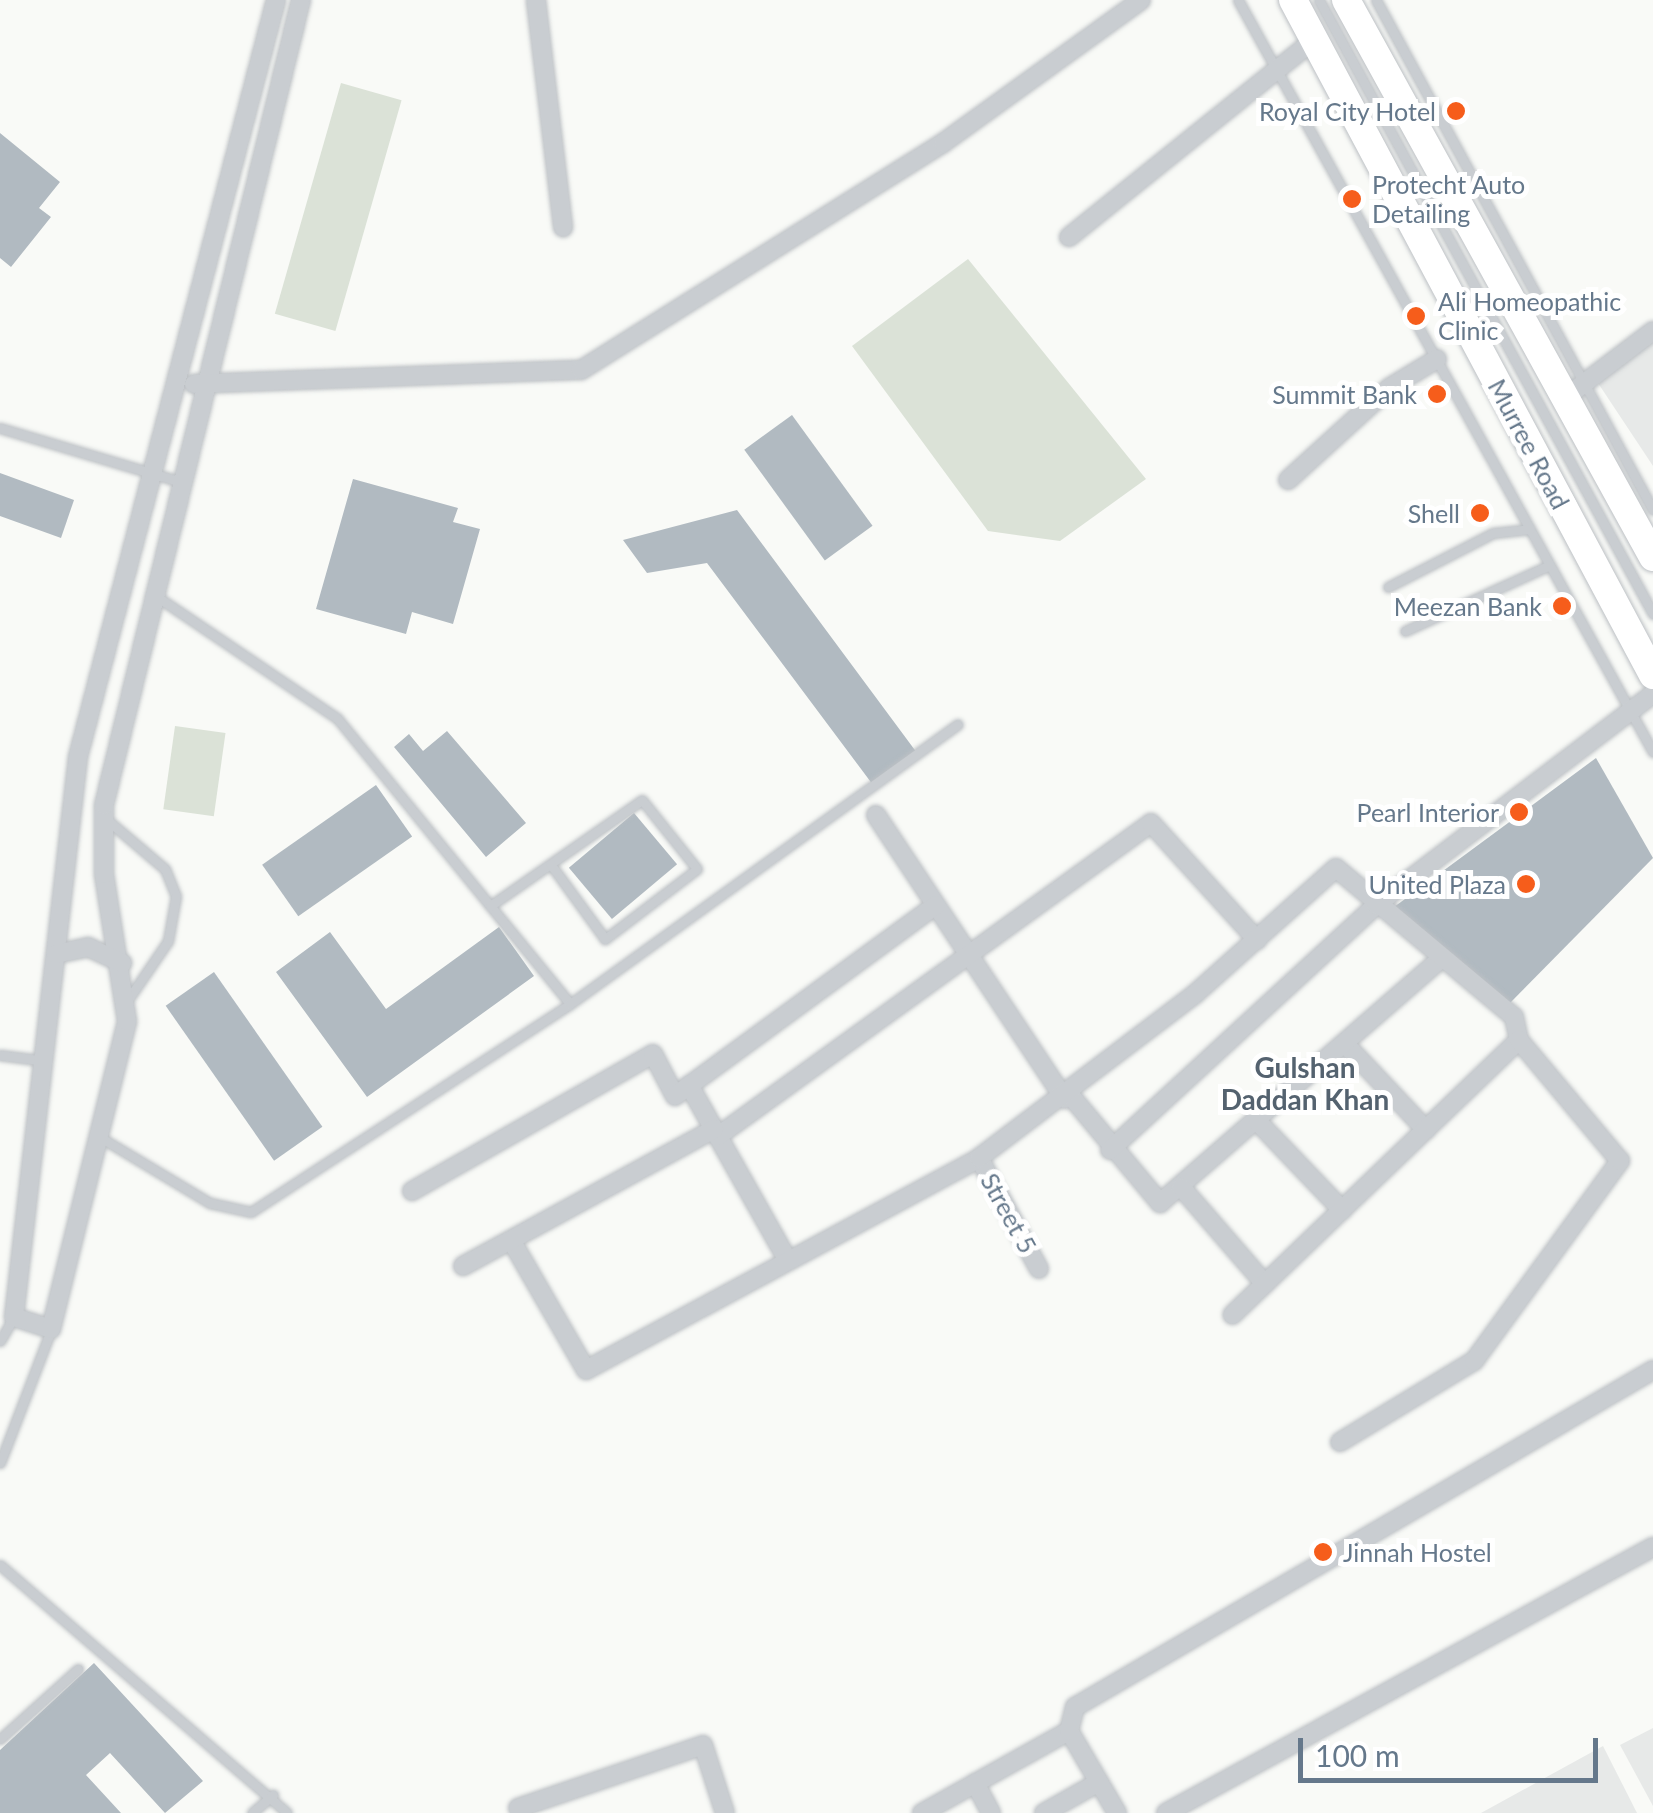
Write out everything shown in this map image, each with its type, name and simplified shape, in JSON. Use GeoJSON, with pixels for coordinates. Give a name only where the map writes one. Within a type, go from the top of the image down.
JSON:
{"type":"FeatureCollection","features":[{"type":"Feature","properties":{"kind":"main road","name":"Murree Road"},"geometry":{"type":"LineString","coordinates":[[1293,0],[1653,675]]}},
{"type":"Feature","properties":{"kind":"main road"},"geometry":{"type":"LineString","coordinates":[[1346,0],[1575,390],[1653,557]]}},
{"type":"Feature","properties":{"kind":"street"},"geometry":{"type":"LineString","coordinates":[[276,0],[72,801],[49,1061],[14,1317],[51,1329],[128,1001],[104,810],[178,481],[300,0]]}},
{"type":"Feature","properties":{"kind":"street"},"geometry":{"type":"LineString","coordinates":[[536,0],[563,227]]}},
{"type":"Feature","properties":{"kind":"street"},"geometry":{"type":"LineString","coordinates":[[178,385],[581,370],[943,143],[1141,0]]}},
{"type":"Feature","properties":{"kind":"street"},"geometry":{"type":"LineString","coordinates":[[1068,236],[1314,40]]}},
{"type":"Feature","properties":{"kind":"street"},"geometry":{"type":"LineString","coordinates":[[1575,390],[1653,331]]}},
{"type":"Feature","properties":{"kind":"street"},"geometry":{"type":"LineString","coordinates":[[1288,480],[1389,388],[1437,359]]}},
{"type":"Feature","properties":{"kind":"street"},"geometry":{"type":"LineString","coordinates":[[1110,1150],[1376,905],[1653,694]]}},
{"type":"Feature","properties":{"kind":"street"},"geometry":{"type":"LineString","coordinates":[[72,801],[104,810]]}},
{"type":"Feature","properties":{"kind":"street"},"geometry":{"type":"LineString","coordinates":[[876,815],[1067,1097],[1152,1203],[1181,1187],[1258,1122],[1442,958]]}},
{"type":"Feature","properties":{"kind":"street"},"geometry":{"type":"LineString","coordinates":[[463,1266],[716,1132],[972,956],[1150,823],[1256,940]]}},
{"type":"Feature","properties":{"kind":"street"},"geometry":{"type":"LineString","coordinates":[[511,1240],[586,1370],[978,1158],[1067,1097],[1336,868],[1514,1017],[1520,1040],[1620,1161],[1474,1361],[1340,1442]]}},
{"type":"Feature","properties":{"kind":"street"},"geometry":{"type":"LineString","coordinates":[[412,1191],[653,1054],[674,1096],[936,905]]}},
{"type":"Feature","properties":{"kind":"street"},"geometry":{"type":"LineString","coordinates":[[56,954],[88,947],[122,963]]}},
{"type":"Feature","properties":{"kind":"street"},"geometry":{"type":"LineString","coordinates":[[1232,1315],[1520,1040]]}},
{"type":"Feature","properties":{"kind":"street"},"geometry":{"type":"LineString","coordinates":[[1346,1044],[1426,1130]]}},
{"type":"Feature","properties":{"kind":"street"},"geometry":{"type":"LineString","coordinates":[[689,1085],[788,1260]]}},
{"type":"Feature","properties":{"kind":"street"},"geometry":{"type":"LineString","coordinates":[[1258,1122],[1342,1210]]}},
{"type":"Feature","properties":{"kind":"street","name":"Street 5"},"geometry":{"type":"LineString","coordinates":[[978,1158],[1039,1269]]}},
{"type":"Feature","properties":{"kind":"street"},"geometry":{"type":"LineString","coordinates":[[1181,1187],[1265,1284]]}},
{"type":"Feature","properties":{"kind":"street"},"geometry":{"type":"LineString","coordinates":[[1117,1813],[1069,1731],[1075,1707],[1653,1370]]}},
{"type":"Feature","properties":{"kind":"street"},"geometry":{"type":"LineString","coordinates":[[1166,1813],[1653,1547]]}},
{"type":"Feature","properties":{"kind":"street"},"geometry":{"type":"LineString","coordinates":[[922,1813],[1069,1731]]}},
{"type":"Feature","properties":{"kind":"street"},"geometry":{"type":"LineString","coordinates":[[518,1808],[703,1745],[725,1813]]}},
{"type":"Feature","properties":{"kind":"street"},"geometry":{"type":"LineString","coordinates":[[1044,1813],[1099,1782]]}},
{"type":"Feature","properties":{"kind":"street"},"geometry":{"type":"LineString","coordinates":[[975,1783],[991,1813]]}},
{"type":"Feature","properties":{"kind":"lane"},"geometry":{"type":"LineString","coordinates":[[1238,0],[1653,752]]}},
{"type":"Feature","properties":{"kind":"lane"},"geometry":{"type":"LineString","coordinates":[[1319,0],[1653,614]]}},
{"type":"Feature","properties":{"kind":"lane"},"geometry":{"type":"LineString","coordinates":[[1376,0],[1575,390],[1653,510]]}},
{"type":"Feature","properties":{"kind":"lane"},"geometry":{"type":"LineString","coordinates":[[0,428],[178,481]]}},
{"type":"Feature","properties":{"kind":"lane"},"geometry":{"type":"LineString","coordinates":[[1388,587],[1493,533],[1530,529]]}},
{"type":"Feature","properties":{"kind":"lane"},"geometry":{"type":"LineString","coordinates":[[1405,632],[1550,565]]}},
{"type":"Feature","properties":{"kind":"lane"},"geometry":{"type":"LineString","coordinates":[[154,595],[337,718],[570,1004]]}},
{"type":"Feature","properties":{"kind":"lane"},"geometry":{"type":"LineString","coordinates":[[96,1135],[210,1203],[251,1212],[570,1004],[958,724]]}},
{"type":"Feature","properties":{"kind":"lane"},"geometry":{"type":"LineString","coordinates":[[490,906],[642,800],[698,869],[605,938],[551,864]]}},
{"type":"Feature","properties":{"kind":"lane"},"geometry":{"type":"LineString","coordinates":[[104,810],[164,869],[176,896],[168,941],[128,1001]]}},
{"type":"Feature","properties":{"kind":"lane"},"geometry":{"type":"LineString","coordinates":[[0,1055],[49,1061]]}},
{"type":"Feature","properties":{"kind":"lane"},"geometry":{"type":"LineString","coordinates":[[0,1341],[14,1317]]}},
{"type":"Feature","properties":{"kind":"lane"},"geometry":{"type":"LineString","coordinates":[[0,1463],[51,1329]]}},
{"type":"Feature","properties":{"kind":"lane"},"geometry":{"type":"LineString","coordinates":[[0,1565],[273,1795],[287,1813]]}},
{"type":"Feature","properties":{"kind":"lane"},"geometry":{"type":"LineString","coordinates":[[0,1739],[78,1669]]}},
{"type":"Feature","properties":{"kind":"lane"},"geometry":{"type":"LineString","coordinates":[[252,1813],[273,1795]]}},
{"type":"Feature","properties":{"kind":"shaded area"},"geometry":{"type":"Polygon","coordinates":[[[341,83],[402,100],[335,331],[275,314],[341,83]]]}},
{"type":"Feature","properties":{"kind":"shaded area"},"geometry":{"type":"Polygon","coordinates":[[[968,259],[1146,479],[1060,541],[988,531],[852,346],[968,259]]]}},
{"type":"Feature","properties":{"kind":"shaded area"},"geometry":{"type":"Polygon","coordinates":[[[1653,338],[1653,466],[1594,377],[1653,338]]]}},
{"type":"Feature","properties":{"kind":"shaded area"},"geometry":{"type":"Polygon","coordinates":[[[175,726],[226,733],[214,816],[163,809],[175,726]]]}},
{"type":"Feature","properties":{"kind":"shaded area"},"geometry":{"type":"Polygon","coordinates":[[[1653,1728],[1653,1806],[1620,1745],[1653,1728]]]}},
{"type":"Feature","properties":{"kind":"shaded area"},"geometry":{"type":"Polygon","coordinates":[[[1603,1746],[1637,1813],[1481,1813],[1603,1746]]]}},
{"type":"Feature","properties":{"kind":"building"},"geometry":{"type":"Polygon","coordinates":[[[0,133],[60,182],[39,208],[51,217],[11,267],[0,258],[0,133]]]}},
{"type":"Feature","properties":{"kind":"building"},"geometry":{"type":"Polygon","coordinates":[[[792,415],[873,526],[825,561],[744,450],[792,415]]]}},
{"type":"Feature","properties":{"kind":"building"},"geometry":{"type":"Polygon","coordinates":[[[0,473],[74,500],[61,538],[0,516],[0,473]]]}},
{"type":"Feature","properties":{"kind":"building"},"geometry":{"type":"Polygon","coordinates":[[[353,479],[458,508],[453,522],[480,529],[453,624],[412,612],[406,634],[316,609],[353,479]]]}},
{"type":"Feature","properties":{"kind":"building"},"geometry":{"type":"Polygon","coordinates":[[[737,510],[920,757],[876,789],[707,563],[647,573],[623,540],[737,510]]]}},
{"type":"Feature","properties":{"kind":"building"},"geometry":{"type":"Polygon","coordinates":[[[447,731],[526,823],[486,857],[394,747],[409,734],[423,751],[447,731]]]}},
{"type":"Feature","properties":{"kind":"building","name":"United Plaza"},"geometry":{"type":"Polygon","coordinates":[[[1596,758],[1653,858],[1509,1004],[1390,910],[1596,758]]]}},
{"type":"Feature","properties":{"kind":"building"},"geometry":{"type":"Polygon","coordinates":[[[376,785],[412,837],[298,916],[262,865],[376,785]]]}},
{"type":"Feature","properties":{"kind":"building"},"geometry":{"type":"Polygon","coordinates":[[[634,813],[677,864],[612,919],[569,868],[634,813]]]}},
{"type":"Feature","properties":{"kind":"building"},"geometry":{"type":"Polygon","coordinates":[[[499,927],[534,976],[367,1097],[276,972],[330,932],[386,1009],[499,927]]]}},
{"type":"Feature","properties":{"kind":"building"},"geometry":{"type":"Polygon","coordinates":[[[214,972],[322,1127],[274,1161],[166,1006],[214,972]]]}},
{"type":"Feature","properties":{"kind":"building"},"geometry":{"type":"Polygon","coordinates":[[[94,1663],[203,1781],[165,1813],[110,1753],[86,1775],[121,1813],[0,1813],[0,1750],[94,1663]]]}},
{"type":"Feature","properties":{"kind":"place","name":"Royal City Hotel"},"geometry":{"type":"Point","coordinates":[1456,111]}},
{"type":"Feature","properties":{"kind":"place","name":"Protecht Auto Detailing"},"geometry":{"type":"Point","coordinates":[1352,199]}},
{"type":"Feature","properties":{"kind":"place","name":"Ali Homeopathic Clinic"},"geometry":{"type":"Point","coordinates":[1416,316]}},
{"type":"Feature","properties":{"kind":"place","name":"Summit Bank"},"geometry":{"type":"Point","coordinates":[1437,394]}},
{"type":"Feature","properties":{"kind":"place","name":"Shell"},"geometry":{"type":"Point","coordinates":[1480,513]}},
{"type":"Feature","properties":{"kind":"place","name":"Meezan Bank"},"geometry":{"type":"Point","coordinates":[1562,606]}},
{"type":"Feature","properties":{"kind":"place","name":"Pearl Interior"},"geometry":{"type":"Point","coordinates":[1519,812]}},
{"type":"Feature","properties":{"kind":"place","name":"United Plaza"},"geometry":{"type":"Point","coordinates":[1526,884]}},
{"type":"Feature","properties":{"kind":"place","name":"Jinnah Hostel"},"geometry":{"type":"Point","coordinates":[1323,1552]}},
{"type":"Feature","properties":{"kind":"district","name":"Gulshan Daddan Khan"},"geometry":{"type":"Point","coordinates":[1305,1083]}}]}
